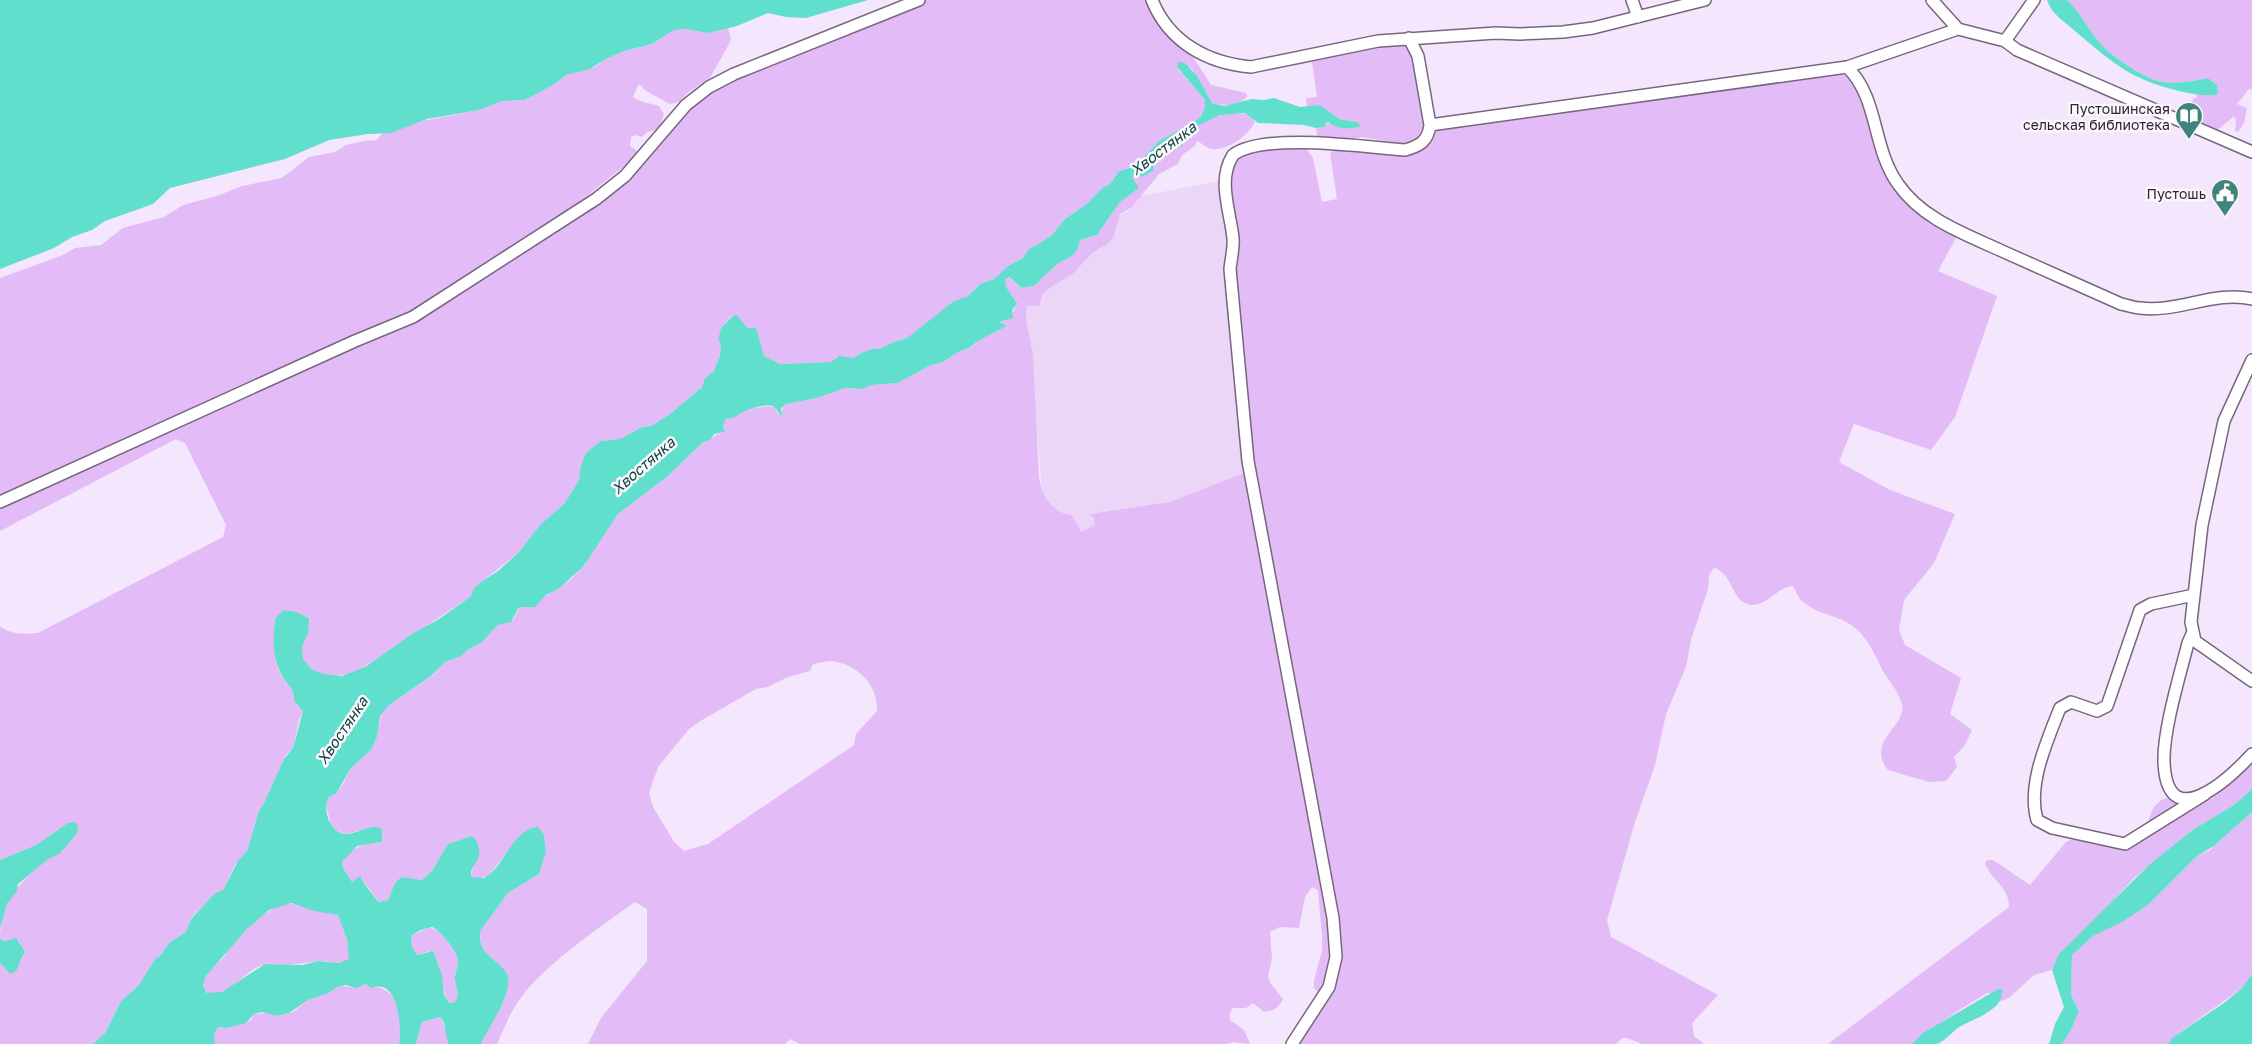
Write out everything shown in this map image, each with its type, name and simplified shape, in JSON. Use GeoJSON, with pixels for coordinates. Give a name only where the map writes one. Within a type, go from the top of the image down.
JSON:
{"type":"FeatureCollection","features":[{"type":"Feature","properties":{"kind":"street"},"geometry":{"type":"LineString","coordinates":[[0,502],[355,341],[413,317],[596,199],[625,176],[686,104],[709,87],[734,74],[919,0]]}},
{"type":"Feature","properties":{"kind":"street"},"geometry":{"type":"LineString","coordinates":[[1152,0],[1165,25],[1201,55],[1230,65],[1251,67],[1378,40],[1496,32],[1520,34],[1564,32],[1593,28],[1705,0]]}},
{"type":"Feature","properties":{"kind":"street"},"geometry":{"type":"LineString","coordinates":[[1632,0],[1638,17]]}},
{"type":"Feature","properties":{"kind":"street"},"geometry":{"type":"LineString","coordinates":[[1932,0],[1958,29]]}},
{"type":"Feature","properties":{"kind":"street"},"geometry":{"type":"LineString","coordinates":[[2005,41],[2034,0]]}},
{"type":"Feature","properties":{"kind":"street"},"geometry":{"type":"LineString","coordinates":[[1430,124],[1847,67],[1958,29],[2005,41],[2017,50],[2252,152]]}},
{"type":"Feature","properties":{"kind":"street"},"geometry":{"type":"LineString","coordinates":[[1292,1044],[1329,988],[1336,957],[1333,918],[1248,460],[1230,269],[1233,240],[1225,172],[1233,155],[1239,150],[1270,144],[1289,142],[1405,150],[1423,143],[1429,133],[1430,124],[1418,56],[1410,38]]}},
{"type":"Feature","properties":{"kind":"street"},"geometry":{"type":"LineString","coordinates":[[1847,67],[1859,80],[1868,102],[1881,153],[1897,184],[1908,197],[1940,222],[2121,304],[2140,308],[2166,307],[2236,295],[2252,298]]}},
{"type":"Feature","properties":{"kind":"street"},"geometry":{"type":"LineString","coordinates":[[2205,794],[2185,800],[2177,797],[2170,789],[2166,778],[2164,761],[2175,698],[2188,642],[2192,634],[2194,595],[2202,525],[2224,421],[2252,360]]}},
{"type":"Feature","properties":{"kind":"street"},"geometry":{"type":"LineString","coordinates":[[2194,595],[2151,604],[2140,610],[2107,706],[2097,711],[2071,702],[2060,708],[2040,758],[2034,812],[2037,820],[2052,828],[2125,844],[2205,794],[2236,770],[2252,754]]}},
{"type":"Feature","properties":{"kind":"street"},"geometry":{"type":"LineString","coordinates":[[2192,634],[2202,646],[2252,681]]}},
{"type":"Feature","properties":{"kind":"shaded area"},"geometry":{"type":"Polygon","coordinates":[[[925,0],[1148,0],[1160,27],[1188,49],[1211,85],[1246,93],[1247,96],[1240,102],[1226,105],[1212,103],[1192,69],[1181,62],[1178,69],[1205,100],[1205,107],[1200,118],[1159,141],[1135,166],[1116,174],[1110,184],[1102,188],[1088,203],[1065,219],[1051,236],[1028,250],[1023,258],[1008,266],[994,279],[980,284],[968,296],[957,300],[907,338],[880,349],[861,353],[853,358],[837,357],[832,362],[780,364],[764,356],[754,328],[747,329],[739,318],[733,315],[721,328],[718,339],[721,345],[720,356],[713,372],[705,378],[702,387],[670,414],[651,426],[642,427],[620,439],[601,441],[593,447],[586,453],[579,480],[565,503],[540,525],[519,552],[474,588],[470,597],[356,672],[340,675],[322,674],[307,666],[301,651],[308,632],[306,616],[289,611],[274,625],[276,660],[281,674],[293,691],[294,701],[303,711],[299,720],[293,748],[286,755],[259,811],[247,851],[235,865],[223,890],[214,894],[191,918],[186,932],[170,942],[160,956],[156,958],[138,986],[121,1001],[105,1033],[93,1044],[0,1044],[0,963],[8,972],[21,961],[25,951],[18,940],[5,941],[0,939],[4,914],[13,894],[20,885],[46,860],[69,843],[78,828],[59,829],[36,845],[0,860],[0,626],[8,631],[23,634],[38,633],[223,537],[226,525],[185,443],[176,439],[0,531],[0,505],[413,320],[597,202],[688,106],[732,78],[925,0]]]}},
{"type":"Feature","properties":{"kind":"shaded area"},"geometry":{"type":"Polygon","coordinates":[[[2067,0],[2252,0],[2252,90],[2249,89],[2237,104],[2247,108],[2244,123],[2238,132],[2235,131],[2236,119],[2233,117],[2215,132],[2190,119],[2189,107],[2197,97],[2196,94],[2218,94],[2217,85],[2208,78],[2170,83],[2158,81],[2144,75],[2104,48],[2067,0]]]}},
{"type":"Feature","properties":{"kind":"shaded area"},"geometry":{"type":"Polygon","coordinates":[[[728,28],[731,38],[729,44],[710,78],[687,93],[679,102],[670,104],[646,91],[639,84],[633,97],[659,106],[664,114],[659,129],[647,132],[642,137],[636,135],[631,137],[630,146],[636,150],[637,156],[569,210],[430,304],[329,350],[304,357],[294,364],[113,444],[99,453],[0,499],[0,278],[63,255],[75,248],[101,245],[123,228],[164,217],[183,205],[217,196],[242,186],[282,178],[309,157],[335,152],[346,145],[377,140],[382,133],[391,133],[417,122],[479,110],[502,101],[525,100],[555,84],[566,75],[595,67],[606,59],[624,51],[652,44],[674,30],[686,29],[708,33],[728,28]]]}},
{"type":"Feature","properties":{"kind":"shaded area"},"geometry":{"type":"Polygon","coordinates":[[[1406,45],[1413,52],[1424,122],[1419,140],[1410,145],[1362,137],[1350,140],[1322,139],[1317,135],[1316,128],[1321,128],[1326,122],[1337,127],[1357,122],[1339,119],[1318,105],[1307,107],[1306,98],[1317,97],[1312,62],[1291,66],[1288,63],[1350,48],[1406,45]]]}},
{"type":"Feature","properties":{"kind":"shaded area"},"geometry":{"type":"Polygon","coordinates":[[[1838,74],[1847,76],[1861,91],[1891,178],[1957,236],[1938,271],[1997,296],[1955,417],[1931,450],[1854,424],[1839,462],[1890,490],[1955,514],[1934,563],[1904,600],[1899,630],[1905,645],[1961,678],[1950,714],[1972,730],[1965,745],[1954,757],[1957,767],[1946,781],[1929,782],[1888,770],[1882,759],[1881,750],[1884,741],[1900,718],[1902,710],[1901,701],[1870,646],[1857,629],[1845,621],[1818,611],[1806,604],[1800,599],[1793,586],[1781,590],[1759,604],[1753,605],[1747,604],[1738,597],[1720,570],[1714,568],[1709,575],[1708,589],[1691,640],[1686,667],[1666,714],[1655,765],[1635,822],[1607,920],[1611,937],[1718,995],[1692,1023],[1694,1036],[1704,1044],[1642,1044],[1622,1038],[1616,1044],[1295,1044],[1319,993],[1314,988],[1314,980],[1322,951],[1322,936],[1318,890],[1312,887],[1305,897],[1299,928],[1280,927],[1270,932],[1272,959],[1268,976],[1270,983],[1283,999],[1277,1007],[1267,1012],[1264,1012],[1253,1003],[1246,1008],[1233,1008],[1230,1013],[1230,1020],[1244,1030],[1250,1044],[1233,1042],[1226,1044],[800,1044],[790,1039],[785,1044],[588,1044],[601,1018],[647,961],[647,909],[635,902],[573,947],[530,986],[513,1009],[497,1044],[481,1044],[504,1000],[508,983],[501,966],[488,956],[482,946],[481,930],[508,893],[539,874],[546,852],[544,835],[529,829],[516,841],[488,876],[475,879],[471,877],[473,867],[471,836],[448,844],[432,871],[422,880],[401,877],[395,883],[388,900],[379,902],[361,878],[352,882],[343,868],[342,862],[350,852],[358,847],[380,843],[382,836],[373,827],[346,834],[337,831],[331,824],[326,805],[329,797],[336,794],[342,786],[351,768],[371,750],[377,737],[381,714],[388,706],[432,676],[445,662],[460,656],[481,643],[498,625],[513,620],[519,608],[540,600],[571,579],[585,565],[593,549],[618,514],[668,476],[703,442],[725,432],[723,424],[731,416],[746,410],[769,406],[774,407],[779,415],[786,404],[817,398],[845,388],[862,389],[872,385],[898,383],[929,366],[943,362],[958,352],[970,348],[978,341],[1005,327],[999,322],[1007,320],[1015,309],[1016,301],[1006,287],[1005,279],[1008,277],[1022,288],[1034,286],[1057,264],[1072,256],[1080,240],[1097,235],[1120,202],[1138,188],[1132,177],[1151,172],[1156,163],[1161,161],[1166,147],[1181,147],[1193,128],[1228,113],[1248,114],[1255,122],[1243,137],[1231,145],[1212,149],[1197,141],[1195,146],[1182,155],[1178,164],[1159,174],[1131,208],[1120,214],[1114,236],[1109,243],[1091,254],[1074,273],[1048,289],[1042,295],[1040,306],[1027,306],[1026,318],[1033,356],[1039,478],[1049,503],[1059,511],[1072,515],[1081,532],[1095,525],[1094,518],[1089,514],[1170,502],[1244,473],[1248,474],[1259,516],[1237,316],[1229,180],[1232,165],[1237,158],[1254,150],[1276,147],[1305,147],[1313,158],[1322,202],[1337,199],[1330,153],[1335,150],[1409,154],[1426,146],[1436,130],[1838,74]],[[829,661],[813,664],[810,671],[788,677],[768,687],[756,689],[689,729],[658,767],[649,793],[653,807],[674,842],[684,851],[708,844],[854,745],[856,734],[877,711],[876,701],[874,692],[864,676],[856,670],[829,661]]]}},
{"type":"Feature","properties":{"kind":"shaded area"},"geometry":{"type":"Polygon","coordinates":[[[1224,180],[1248,474],[1170,502],[1090,514],[1096,521],[1095,525],[1081,532],[1072,515],[1056,510],[1043,496],[1026,318],[1027,305],[1031,304],[1038,307],[1041,305],[1042,295],[1048,289],[1074,273],[1091,254],[1102,248],[1114,236],[1119,216],[1130,210],[1141,196],[1224,180]]]}},
{"type":"Feature","properties":{"kind":"shaded area"},"geometry":{"type":"Polygon","coordinates":[[[2252,762],[2252,789],[2234,805],[2194,829],[2134,878],[2083,933],[2058,955],[2052,970],[2034,975],[2009,998],[1998,1002],[2003,994],[1987,993],[1953,1014],[1912,1044],[1828,1044],[2009,907],[2003,888],[1987,868],[1985,862],[1988,860],[1993,860],[2030,885],[2066,842],[2080,836],[2126,841],[2146,828],[2153,808],[2161,800],[2182,793],[2216,792],[2226,786],[2252,762]]]}},
{"type":"Feature","properties":{"kind":"shaded area"},"geometry":{"type":"Polygon","coordinates":[[[2252,812],[2252,974],[2242,988],[2172,1038],[2168,1044],[2062,1044],[2071,1030],[2079,1011],[2071,995],[2072,955],[2093,936],[2148,905],[2197,856],[2210,850],[2252,812]]]}},
{"type":"Feature","properties":{"kind":"shaded area"},"geometry":{"type":"Polygon","coordinates":[[[287,903],[338,915],[346,935],[350,959],[339,963],[320,961],[287,965],[267,964],[259,966],[223,991],[215,994],[206,993],[204,988],[205,978],[238,939],[264,914],[287,903]]]}},
{"type":"Feature","properties":{"kind":"shaded area"},"geometry":{"type":"Polygon","coordinates":[[[432,928],[442,935],[451,945],[457,956],[458,963],[455,977],[457,994],[455,1002],[449,1003],[446,997],[434,956],[429,951],[417,955],[412,947],[411,936],[432,928]]]}},
{"type":"Feature","properties":{"kind":"shaded area"},"geometry":{"type":"Polygon","coordinates":[[[365,984],[385,990],[393,996],[401,1023],[399,1044],[215,1044],[214,1034],[218,1027],[222,1028],[250,1021],[254,1014],[266,1013],[277,1016],[293,1012],[308,1000],[342,986],[351,987],[365,984]]]}},
{"type":"Feature","properties":{"kind":"shaded area"},"geometry":{"type":"Polygon","coordinates":[[[440,1017],[447,1033],[448,1044],[416,1044],[422,1022],[440,1017]]]}},
{"type":"Feature","properties":{"kind":"water"},"geometry":{"type":"Polygon","coordinates":[[[0,0],[868,0],[806,18],[786,17],[768,13],[737,26],[708,33],[686,29],[674,30],[652,44],[624,51],[590,69],[566,75],[555,84],[525,100],[502,101],[479,110],[427,119],[391,133],[368,134],[329,140],[285,159],[170,188],[153,204],[105,221],[92,230],[72,237],[54,248],[0,269],[0,0]]]}},
{"type":"Feature","properties":{"kind":"water"},"geometry":{"type":"Polygon","coordinates":[[[2047,0],[2067,0],[2104,48],[2144,75],[2158,81],[2170,83],[2208,78],[2217,85],[2218,94],[2203,95],[2169,89],[2126,71],[2059,17],[2052,10],[2047,0]]]}},
{"type":"Feature","properties":{"kind":"water","name":"Хвостянка"},"geometry":{"type":"Polygon","coordinates":[[[1178,62],[1185,63],[1197,76],[1212,103],[1224,106],[1252,99],[1264,100],[1274,98],[1300,107],[1320,105],[1339,119],[1357,122],[1361,126],[1343,128],[1328,122],[1325,123],[1325,127],[1316,128],[1304,125],[1258,123],[1245,113],[1220,115],[1193,128],[1181,147],[1165,149],[1162,158],[1154,165],[1153,171],[1143,176],[1132,177],[1139,188],[1120,202],[1097,235],[1080,240],[1077,250],[1072,256],[1057,264],[1034,286],[1022,288],[1009,277],[1005,279],[1006,287],[1017,303],[1012,311],[1013,318],[999,322],[1005,327],[943,362],[929,366],[898,383],[872,385],[862,389],[845,388],[817,398],[786,404],[781,408],[782,416],[774,407],[766,406],[754,408],[736,417],[726,419],[723,426],[725,432],[714,434],[710,440],[703,442],[668,476],[618,514],[583,567],[558,589],[546,595],[535,607],[519,608],[511,622],[498,625],[481,643],[469,649],[461,656],[445,662],[431,676],[388,706],[380,716],[377,737],[371,750],[351,768],[336,794],[329,797],[326,808],[332,826],[341,833],[347,834],[374,827],[382,829],[382,842],[357,846],[342,862],[343,868],[352,882],[360,876],[379,902],[388,900],[395,883],[401,877],[422,880],[432,871],[448,844],[471,836],[475,838],[479,857],[471,871],[471,877],[484,878],[498,866],[522,834],[529,829],[538,827],[544,835],[546,852],[539,874],[508,893],[481,930],[480,939],[482,946],[506,972],[508,985],[499,1011],[481,1044],[448,1044],[444,1023],[440,1017],[422,1022],[416,1044],[399,1044],[399,1016],[393,997],[388,990],[380,987],[371,988],[366,984],[356,988],[346,985],[338,987],[328,993],[308,1000],[289,1013],[277,1016],[262,1012],[254,1014],[246,1023],[226,1028],[218,1027],[214,1034],[215,1044],[93,1044],[105,1033],[121,1001],[138,986],[156,958],[160,956],[170,942],[186,932],[191,919],[214,894],[223,890],[238,861],[247,851],[259,811],[284,759],[293,748],[303,711],[294,701],[293,691],[281,674],[275,658],[275,620],[280,613],[290,611],[301,614],[309,619],[308,633],[302,647],[303,659],[311,669],[324,674],[342,676],[365,667],[412,634],[439,619],[470,597],[474,588],[498,571],[519,552],[540,525],[565,503],[579,480],[581,466],[586,453],[601,441],[620,439],[642,427],[651,426],[670,414],[702,387],[705,378],[713,372],[720,356],[721,345],[718,339],[721,328],[734,315],[738,316],[747,328],[756,328],[764,356],[780,364],[831,362],[839,356],[853,358],[861,353],[872,349],[880,349],[907,338],[954,301],[968,296],[980,284],[994,279],[1008,266],[1023,258],[1028,250],[1051,236],[1065,219],[1088,203],[1102,188],[1110,184],[1118,172],[1135,166],[1159,141],[1200,118],[1205,107],[1205,100],[1177,67],[1178,62]],[[291,903],[269,910],[246,930],[206,976],[203,985],[206,993],[222,992],[265,964],[302,965],[318,961],[339,963],[349,959],[347,939],[338,915],[314,911],[291,903]],[[432,927],[421,930],[411,936],[412,947],[417,955],[433,951],[442,975],[444,994],[449,1003],[455,1002],[457,994],[455,977],[458,963],[457,956],[443,936],[432,927]]]}},
{"type":"Feature","properties":{"kind":"water"},"geometry":{"type":"Polygon","coordinates":[[[2252,789],[2252,812],[2214,846],[2197,856],[2148,905],[2122,922],[2093,936],[2072,955],[2071,995],[2079,1011],[2071,1030],[2062,1044],[2049,1044],[2055,1024],[2064,1007],[2052,970],[2058,955],[2149,865],[2194,829],[2234,805],[2252,789]]]}},
{"type":"Feature","properties":{"kind":"water"},"geometry":{"type":"Polygon","coordinates":[[[76,822],[78,828],[76,835],[59,854],[48,859],[18,884],[17,891],[7,904],[0,928],[0,860],[36,845],[68,823],[76,822]]]}},
{"type":"Feature","properties":{"kind":"water"},"geometry":{"type":"Polygon","coordinates":[[[16,938],[25,951],[16,971],[10,974],[0,963],[0,939],[5,941],[16,938]]]}},
{"type":"Feature","properties":{"kind":"water"},"geometry":{"type":"Polygon","coordinates":[[[2252,974],[2252,1044],[2168,1044],[2172,1038],[2224,1003],[2242,988],[2252,974]]]}},
{"type":"Feature","properties":{"kind":"water"},"geometry":{"type":"Polygon","coordinates":[[[1998,989],[2002,989],[2002,997],[1993,1009],[1958,1028],[1939,1043],[1912,1044],[1923,1033],[1998,989]]]}},
{"type":"Feature","properties":{"kind":"place","name":"Пустошинская сельская библиотека"},"geometry":{"type":"Point","coordinates":[2189,140]}},
{"type":"Feature","properties":{"kind":"place","name":"Пустошь"},"geometry":{"type":"Point","coordinates":[2225,217]}}]}
